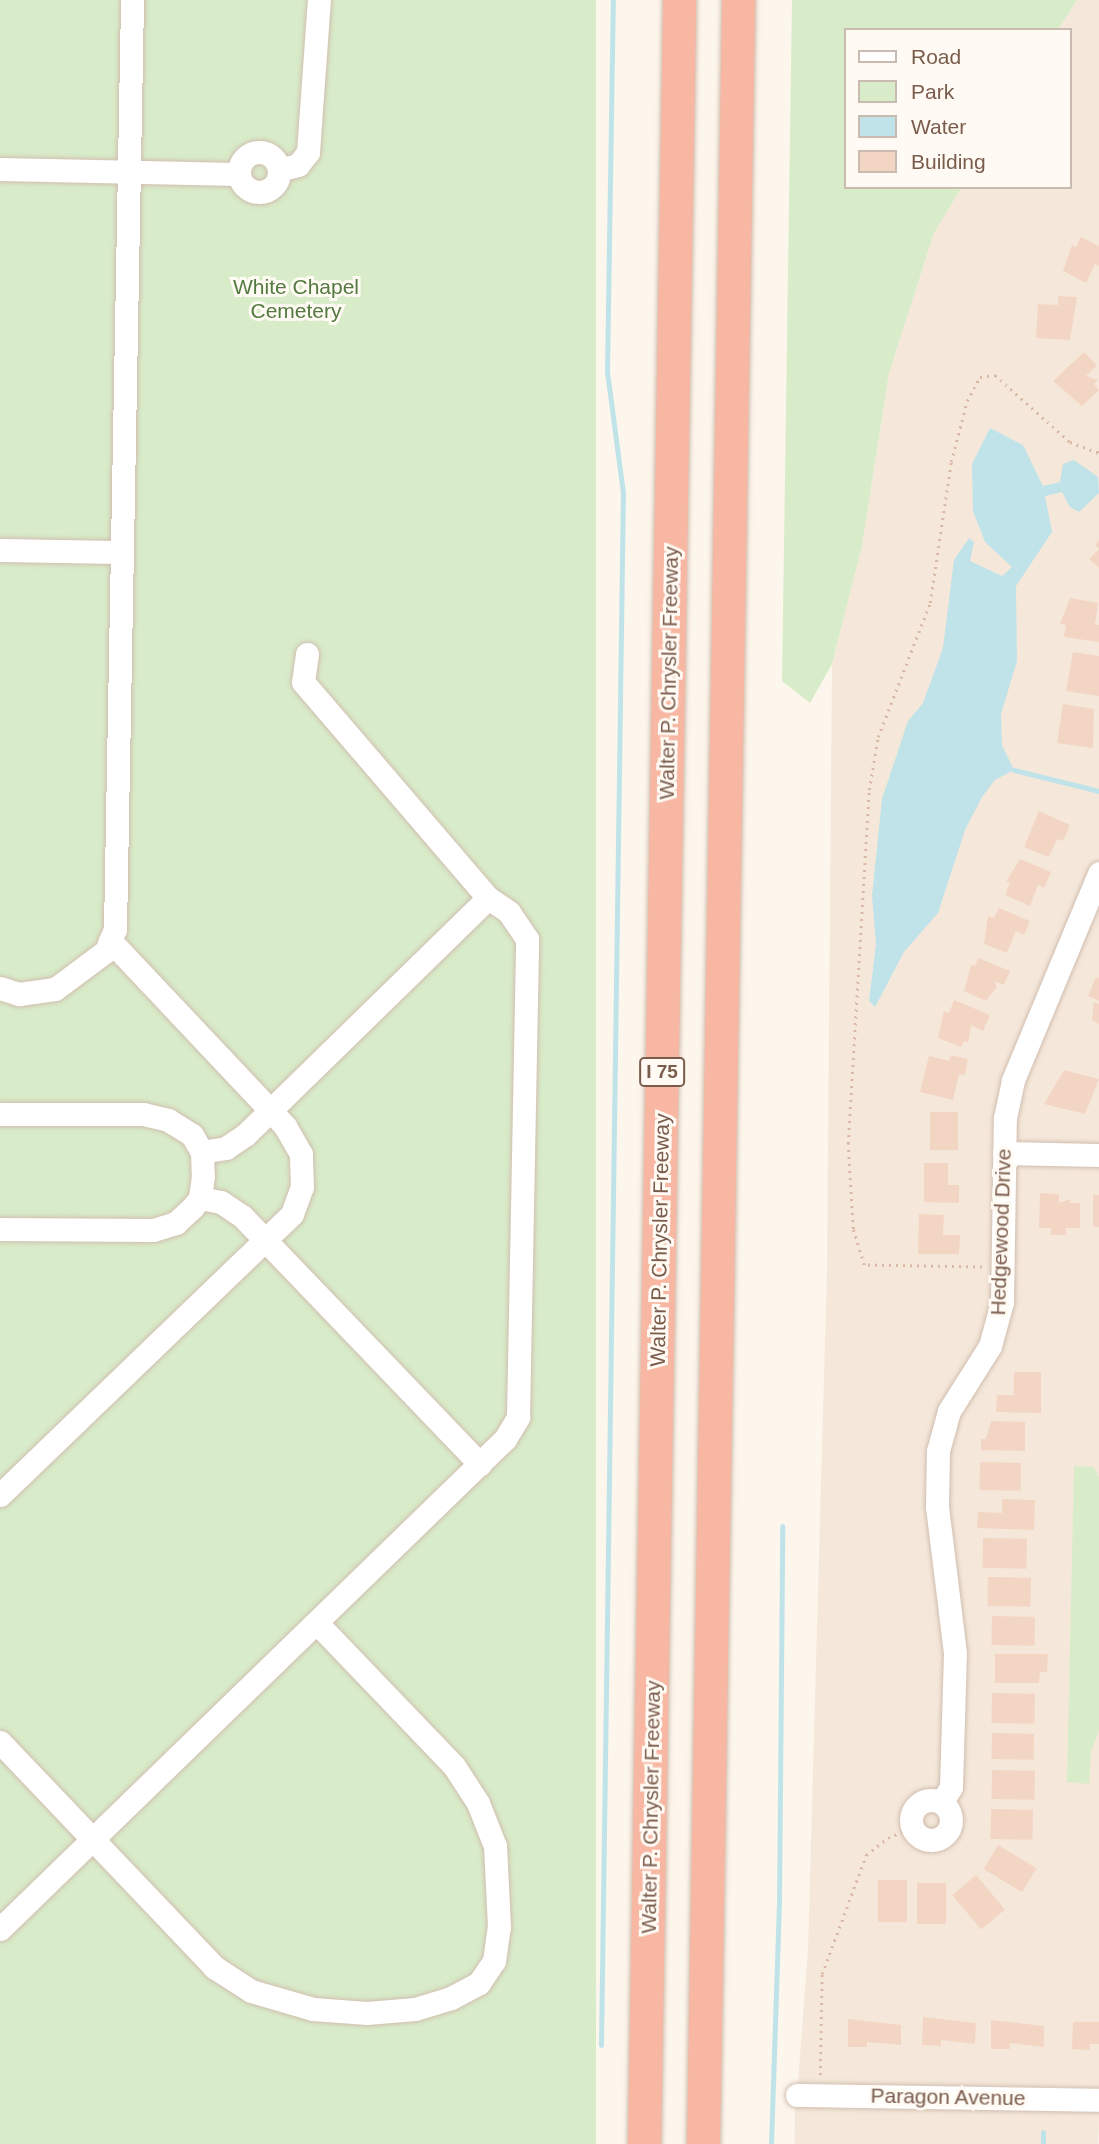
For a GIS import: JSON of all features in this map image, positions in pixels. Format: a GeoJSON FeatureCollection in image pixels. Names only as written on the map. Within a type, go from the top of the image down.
{"type":"FeatureCollection","features":[{"type":"Feature","properties":{"kind":"highway","name":"Walter P. Chrysler Freeway"},"geometry":{"type":"LineString","coordinates":[[644,2144],[679,0]]}},
{"type":"Feature","properties":{"kind":"highway"},"geometry":{"type":"LineString","coordinates":[[703,2144],[738,0]]}},
{"type":"Feature","properties":{"kind":"street"},"geometry":{"type":"LineString","coordinates":[[0,988],[19,994],[55,989],[85,971],[110,940],[115,929],[119,552],[131,172],[132,0]]}},
{"type":"Feature","properties":{"kind":"street"},"geometry":{"type":"LineString","coordinates":[[0,169],[238,174],[245,157],[257,152],[274,159],[279,170],[298,166],[309,152],[319,0]]}},
{"type":"Feature","properties":{"kind":"street"},"geometry":{"type":"LineString","coordinates":[[0,550],[119,552]]}},
{"type":"Feature","properties":{"kind":"street"},"geometry":{"type":"LineString","coordinates":[[0,1929],[318,1624],[505,1440],[518,1417],[527,939],[509,912],[488,898],[303,681],[307,654]]}},
{"type":"Feature","properties":{"kind":"street","name":"Hedgewood Drive"},"geometry":{"type":"LineString","coordinates":[[912,1828],[929,1840],[943,1835],[950,1820],[943,1800],[951,1787],[955,1653],[936,1468],[949,1411],[990,1346],[1002,1302],[1004,1153],[1013,1080],[1099,873]]}},
{"type":"Feature","properties":{"kind":"street"},"geometry":{"type":"LineString","coordinates":[[202,1152],[226,1148],[488,898]]}},
{"type":"Feature","properties":{"kind":"street"},"geometry":{"type":"LineString","coordinates":[[0,1495],[292,1214],[302,1186],[301,1154],[285,1126],[110,940]]}},
{"type":"Feature","properties":{"kind":"street"},"geometry":{"type":"LineString","coordinates":[[0,1114],[144,1114],[168,1120],[192,1135],[202,1152],[200,1198],[176,1223],[153,1230],[0,1229]]}},
{"type":"Feature","properties":{"kind":"street"},"geometry":{"type":"LineString","coordinates":[[1004,1153],[1099,1155]]}},
{"type":"Feature","properties":{"kind":"street"},"geometry":{"type":"LineString","coordinates":[[200,1198],[221,1202],[265,1241],[480,1464]]}},
{"type":"Feature","properties":{"kind":"street"},"geometry":{"type":"LineString","coordinates":[[0,1742],[94,1837],[214,1966],[250,1991],[313,2009],[367,2013],[415,2009],[451,1998],[479,1983],[494,1961],[499,1927],[495,1846],[478,1803],[454,1766],[318,1624]]}},
{"type":"Feature","properties":{"kind":"street"},"geometry":{"type":"LineString","coordinates":[[912,1828],[916,1807],[943,1800]]}},
{"type":"Feature","properties":{"kind":"street","name":"Paragon Avenue"},"geometry":{"type":"LineString","coordinates":[[808,2095],[1099,2100]]}},
{"type":"Feature","properties":{"kind":"path"},"geometry":{"type":"LineString","coordinates":[[983,1267],[864,1265],[853,1228],[848,1144],[869,790],[878,737],[930,603],[951,462],[967,401],[980,377],[995,375],[1070,442],[1098,453],[1099,450]]}},
{"type":"Feature","properties":{"kind":"path"},"geometry":{"type":"LineString","coordinates":[[808,2095],[822,1974],[866,1855],[888,1838],[912,1828]]}},
{"type":"Feature","properties":{"kind":"shaded area"},"geometry":{"type":"Polygon","coordinates":[[[1077,0],[1099,0],[1099,2088],[798,2083],[808,1949],[827,1269],[832,664],[862,546],[889,373],[934,233],[961,189],[1071,189],[1071,28],[1059,28],[1077,0]]]}},
{"type":"Feature","properties":{"kind":"shaded area"},"geometry":{"type":"Polygon","coordinates":[[[795,2105],[1099,2110],[1098,2144],[794,2144],[795,2105]]]}},
{"type":"Feature","properties":{"kind":"green space","name":"White Chapel Cemetery"},"geometry":{"type":"Polygon","coordinates":[[[0,0],[596,0],[596,2144],[0,2144],[0,0]]]}},
{"type":"Feature","properties":{"kind":"green space"},"geometry":{"type":"Polygon","coordinates":[[[792,0],[1077,0],[1059,28],[844,28],[844,189],[961,189],[934,233],[889,373],[862,546],[832,664],[810,703],[782,681],[792,0]]]}},
{"type":"Feature","properties":{"kind":"green space"},"geometry":{"type":"Polygon","coordinates":[[[1074,1466],[1094,1467],[1099,1477],[1099,1730],[1091,1752],[1089,1784],[1067,1782],[1074,1466]]]}},
{"type":"Feature","properties":{"kind":"water"},"geometry":{"type":"Polygon","coordinates":[[[990,428],[1023,445],[1043,486],[1060,482],[1063,464],[1074,460],[1098,477],[1099,493],[1079,512],[1070,507],[1062,492],[1045,496],[1052,532],[1016,586],[1017,661],[1001,714],[1002,745],[1014,770],[995,780],[982,797],[965,830],[938,913],[904,952],[875,1007],[869,1001],[876,944],[872,896],[882,799],[908,721],[923,703],[943,648],[954,560],[969,538],[974,542],[970,561],[1002,576],[1012,567],[985,542],[973,511],[972,464],[990,428]]]}},
{"type":"Feature","properties":{"kind":"building"},"geometry":{"type":"Polygon","coordinates":[[[1081,237],[1099,246],[1099,266],[1095,264],[1086,283],[1063,271],[1072,245],[1076,247],[1081,237]]]}},
{"type":"Feature","properties":{"kind":"building"},"geometry":{"type":"Polygon","coordinates":[[[1058,296],[1077,297],[1070,340],[1036,338],[1038,304],[1058,305],[1058,296]]]}},
{"type":"Feature","properties":{"kind":"building"},"geometry":{"type":"Polygon","coordinates":[[[1084,352],[1097,365],[1086,376],[1098,380],[1094,384],[1099,390],[1082,406],[1053,381],[1084,352]]]}},
{"type":"Feature","properties":{"kind":"building"},"geometry":{"type":"Polygon","coordinates":[[[1099,549],[1099,568],[1089,559],[1099,549]]]}},
{"type":"Feature","properties":{"kind":"building"},"geometry":{"type":"Polygon","coordinates":[[[1070,598],[1098,603],[1095,624],[1099,625],[1099,642],[1064,637],[1066,625],[1060,624],[1070,598]]]}},
{"type":"Feature","properties":{"kind":"building"},"geometry":{"type":"Polygon","coordinates":[[[1073,652],[1099,656],[1099,696],[1066,691],[1073,652]]]}},
{"type":"Feature","properties":{"kind":"building"},"geometry":{"type":"Polygon","coordinates":[[[1063,704],[1094,709],[1093,748],[1057,743],[1063,704]]]}},
{"type":"Feature","properties":{"kind":"building"},"geometry":{"type":"Polygon","coordinates":[[[1039,811],[1070,825],[1063,841],[1057,839],[1049,857],[1024,847],[1039,811]]]}},
{"type":"Feature","properties":{"kind":"building"},"geometry":{"type":"Polygon","coordinates":[[[1020,859],[1051,872],[1044,888],[1038,885],[1030,906],[1005,895],[1010,883],[1006,882],[1020,859]]]}},
{"type":"Feature","properties":{"kind":"building"},"geometry":{"type":"Polygon","coordinates":[[[999,908],[1030,921],[1024,935],[1016,931],[1007,953],[984,944],[988,916],[994,918],[999,908]]]}},
{"type":"Feature","properties":{"kind":"building"},"geometry":{"type":"Polygon","coordinates":[[[978,958],[1010,971],[1004,985],[994,981],[997,987],[986,1001],[964,991],[971,965],[975,966],[978,958]]]}},
{"type":"Feature","properties":{"kind":"building"},"geometry":{"type":"Polygon","coordinates":[[[1096,977],[1099,978],[1099,1001],[1088,996],[1096,977]]]}},
{"type":"Feature","properties":{"kind":"building"},"geometry":{"type":"Polygon","coordinates":[[[954,1000],[990,1015],[983,1031],[971,1025],[968,1043],[964,1041],[961,1047],[938,1038],[944,1011],[949,1013],[954,1000]]]}},
{"type":"Feature","properties":{"kind":"building"},"geometry":{"type":"Polygon","coordinates":[[[1094,1002],[1099,1004],[1099,1024],[1092,1020],[1094,1002]]]}},
{"type":"Feature","properties":{"kind":"building"},"geometry":{"type":"Polygon","coordinates":[[[951,1055],[968,1059],[965,1075],[959,1074],[953,1100],[920,1092],[929,1056],[949,1061],[951,1055]]]}},
{"type":"Feature","properties":{"kind":"building"},"geometry":{"type":"Polygon","coordinates":[[[1064,1070],[1099,1079],[1085,1114],[1044,1104],[1064,1070]]]}},
{"type":"Feature","properties":{"kind":"building"},"geometry":{"type":"Polygon","coordinates":[[[930,1112],[958,1112],[958,1150],[930,1150],[930,1112]]]}},
{"type":"Feature","properties":{"kind":"building"},"geometry":{"type":"Polygon","coordinates":[[[924,1163],[948,1163],[948,1185],[959,1185],[959,1203],[924,1202],[924,1163]]]}},
{"type":"Feature","properties":{"kind":"building"},"geometry":{"type":"Polygon","coordinates":[[[1040,1193],[1059,1194],[1059,1203],[1070,1199],[1070,1203],[1080,1203],[1080,1228],[1066,1228],[1066,1235],[1051,1235],[1051,1228],[1039,1228],[1040,1193]]]}},
{"type":"Feature","properties":{"kind":"building"},"geometry":{"type":"Polygon","coordinates":[[[1093,1195],[1099,1195],[1099,1227],[1093,1227],[1093,1195]]]}},
{"type":"Feature","properties":{"kind":"building"},"geometry":{"type":"Polygon","coordinates":[[[919,1214],[944,1215],[943,1235],[960,1235],[959,1254],[918,1254],[919,1214]]]}},
{"type":"Feature","properties":{"kind":"building"},"geometry":{"type":"Polygon","coordinates":[[[1014,1372],[1041,1372],[1041,1413],[996,1412],[997,1395],[1014,1395],[1014,1372]]]}},
{"type":"Feature","properties":{"kind":"building"},"geometry":{"type":"Polygon","coordinates":[[[991,1421],[1025,1422],[1025,1451],[981,1450],[981,1439],[986,1439],[991,1421]]]}},
{"type":"Feature","properties":{"kind":"building"},"geometry":{"type":"Polygon","coordinates":[[[980,1462],[1021,1463],[1021,1491],[980,1490],[980,1462]]]}},
{"type":"Feature","properties":{"kind":"building"},"geometry":{"type":"Polygon","coordinates":[[[1002,1499],[1035,1500],[1034,1530],[977,1528],[978,1512],[1002,1513],[1002,1499]]]}},
{"type":"Feature","properties":{"kind":"building"},"geometry":{"type":"Polygon","coordinates":[[[983,1538],[1027,1539],[1026,1569],[982,1568],[983,1538]]]}},
{"type":"Feature","properties":{"kind":"building"},"geometry":{"type":"Polygon","coordinates":[[[988,1577],[1031,1578],[1030,1607],[987,1606],[988,1577]]]}},
{"type":"Feature","properties":{"kind":"building"},"geometry":{"type":"Polygon","coordinates":[[[992,1616],[1035,1617],[1034,1646],[991,1645],[992,1616]]]}},
{"type":"Feature","properties":{"kind":"building"},"geometry":{"type":"Polygon","coordinates":[[[995,1654],[1048,1654],[1047,1672],[1040,1672],[1039,1683],[995,1683],[995,1654]]]}},
{"type":"Feature","properties":{"kind":"building"},"geometry":{"type":"Polygon","coordinates":[[[992,1693],[1035,1694],[1034,1724],[991,1723],[992,1693]]]}},
{"type":"Feature","properties":{"kind":"building"},"geometry":{"type":"Polygon","coordinates":[[[992,1733],[1034,1734],[1034,1760],[992,1759],[992,1733]]]}},
{"type":"Feature","properties":{"kind":"building"},"geometry":{"type":"Polygon","coordinates":[[[992,1770],[1035,1771],[1034,1800],[991,1799],[992,1770]]]}},
{"type":"Feature","properties":{"kind":"building"},"geometry":{"type":"Polygon","coordinates":[[[991,1809],[1033,1810],[1032,1840],[990,1839],[991,1809]]]}},
{"type":"Feature","properties":{"kind":"building"},"geometry":{"type":"Polygon","coordinates":[[[998,1845],[1037,1868],[1022,1892],[984,1869],[998,1845]]]}},
{"type":"Feature","properties":{"kind":"building"},"geometry":{"type":"Polygon","coordinates":[[[976,1875],[1005,1909],[981,1929],[952,1895],[976,1875]]]}},
{"type":"Feature","properties":{"kind":"building"},"geometry":{"type":"Polygon","coordinates":[[[878,1880],[907,1880],[907,1922],[878,1922],[878,1880]]]}},
{"type":"Feature","properties":{"kind":"building"},"geometry":{"type":"Polygon","coordinates":[[[917,1883],[946,1883],[946,1924],[917,1924],[917,1883]]]}},
{"type":"Feature","properties":{"kind":"building"},"geometry":{"type":"Polygon","coordinates":[[[923,2017],[976,2023],[975,2044],[941,2040],[941,2046],[922,2045],[923,2017]]]}},
{"type":"Feature","properties":{"kind":"building"},"geometry":{"type":"Polygon","coordinates":[[[848,2019],[901,2025],[901,2045],[867,2042],[867,2047],[848,2047],[848,2019]]]}},
{"type":"Feature","properties":{"kind":"building"},"geometry":{"type":"Polygon","coordinates":[[[991,2020],[1044,2026],[1044,2047],[1010,2043],[1010,2049],[991,2049],[991,2020]]]}},
{"type":"Feature","properties":{"kind":"building"},"geometry":{"type":"Polygon","coordinates":[[[1073,2022],[1099,2022],[1099,2044],[1090,2044],[1090,2050],[1072,2049],[1073,2022]]]}},
{"type":"Feature","properties":{"kind":"waterway"},"geometry":{"type":"LineString","coordinates":[[601,2045],[623,493],[607,372],[613,0]]}},
{"type":"Feature","properties":{"kind":"waterway"},"geometry":{"type":"LineString","coordinates":[[1014,770],[1099,791]]}},
{"type":"Feature","properties":{"kind":"waterway"},"geometry":{"type":"LineString","coordinates":[[771,2144],[779,1905],[782,1526]]}},
{"type":"Feature","properties":{"kind":"waterway"},"geometry":{"type":"LineString","coordinates":[[1043,2132],[1043,2144]]}}]}
